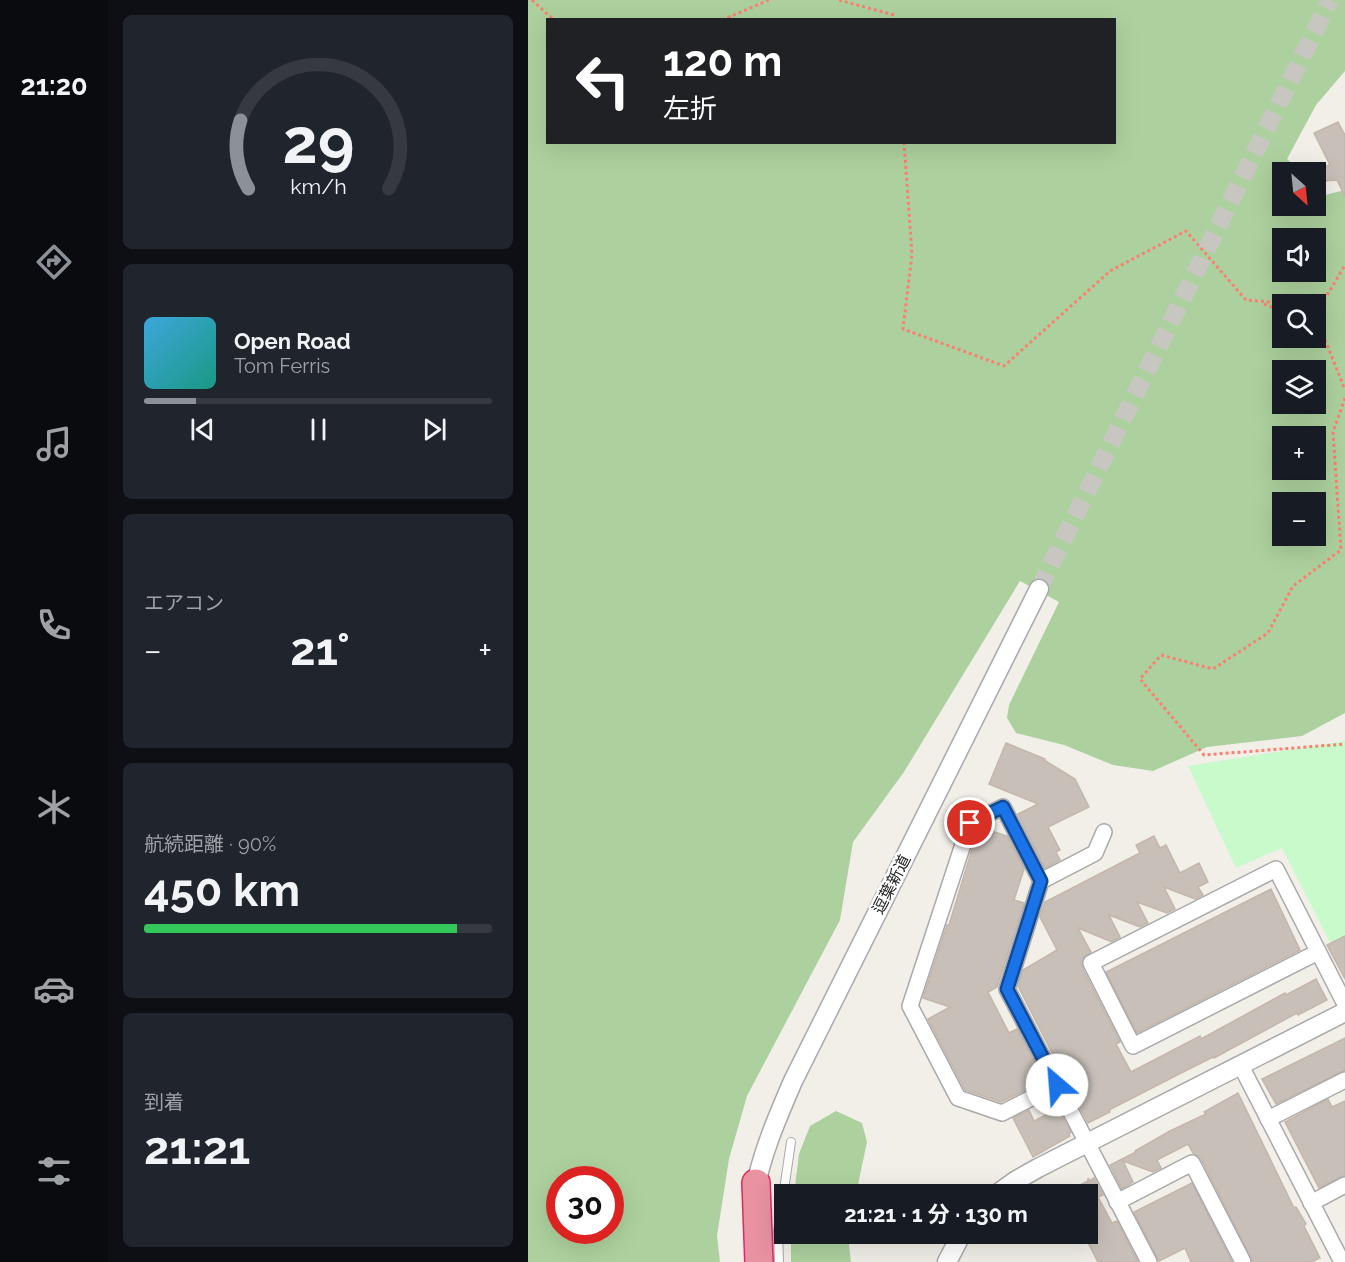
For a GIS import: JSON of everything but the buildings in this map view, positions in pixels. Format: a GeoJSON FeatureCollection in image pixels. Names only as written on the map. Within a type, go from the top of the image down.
{"type":"FeatureCollection","features":[{"type":"Feature","properties":{"kind":"highway"},"geometry":{"type":"LineString","coordinates":[[756,1183],[759,1262]]}},
{"type":"Feature","properties":{"kind":"street","name":"逗葉新道"},"geometry":{"type":"LineString","coordinates":[[746,1262],[748,1222],[756,1183],[773,1126],[1039,589]]}},
{"type":"Feature","properties":{"kind":"street"},"geometry":{"type":"LineString","coordinates":[[1057,1085],[1002,1113],[958,1098],[910,1005],[970,823],[1003,807],[1041,881],[1007,989],[1057,1085],[1088,1145],[1117,1202],[1149,1262]]}},
{"type":"Feature","properties":{"kind":"street"},"geometry":{"type":"LineString","coordinates":[[1041,881],[1095,853],[1104,832]]}},
{"type":"Feature","properties":{"kind":"street"},"geometry":{"type":"LineString","coordinates":[[1318,952],[1133,1046],[1091,963],[1276,868],[1345,1004]]}},
{"type":"Feature","properties":{"kind":"street"},"geometry":{"type":"LineString","coordinates":[[1010,1184],[1345,1012]]}},
{"type":"Feature","properties":{"kind":"street"},"geometry":{"type":"LineString","coordinates":[[1241,1066],[1342,1262]]}},
{"type":"Feature","properties":{"kind":"street"},"geometry":{"type":"LineString","coordinates":[[1268,1119],[1345,1080]]}},
{"type":"Feature","properties":{"kind":"street"},"geometry":{"type":"LineString","coordinates":[[1117,1202],[1192,1163],[1243,1262]]}},
{"type":"Feature","properties":{"kind":"street","name":"逗葉新道"},"geometry":{"type":"LineString","coordinates":[[753,1262],[756,1183]]}},
{"type":"Feature","properties":{"kind":"street"},"geometry":{"type":"LineString","coordinates":[[1311,1203],[1345,1185]]}},
{"type":"Feature","properties":{"kind":"street"},"geometry":{"type":"LineString","coordinates":[[948,1262],[957,1244]]}},
{"type":"Feature","properties":{"kind":"lane"},"geometry":{"type":"LineString","coordinates":[[779,1262],[778,1231],[790,1142]]}},
{"type":"Feature","properties":{"kind":"path"},"geometry":{"type":"LineString","coordinates":[[532,0],[552,18]]}},
{"type":"Feature","properties":{"kind":"path"},"geometry":{"type":"LineString","coordinates":[[727,18],[769,0]]}},
{"type":"Feature","properties":{"kind":"path"},"geometry":{"type":"LineString","coordinates":[[839,0],[894,15],[895,18]]}},
{"type":"Feature","properties":{"kind":"path"},"geometry":{"type":"LineString","coordinates":[[904,144],[912,254],[903,329],[1004,366],[1110,272],[1186,231],[1246,300],[1272,303]]}},
{"type":"Feature","properties":{"kind":"path"},"geometry":{"type":"LineString","coordinates":[[1326,297],[1345,265]]}},
{"type":"Feature","properties":{"kind":"path"},"geometry":{"type":"LineString","coordinates":[[1259,302],[1272,307]]}},
{"type":"Feature","properties":{"kind":"path"},"geometry":{"type":"LineString","coordinates":[[1326,342],[1345,390]]}},
{"type":"Feature","properties":{"kind":"path"},"geometry":{"type":"LineString","coordinates":[[1345,398],[1333,432],[1341,550],[1293,586],[1268,633],[1213,669],[1161,655],[1140,679],[1204,755],[1345,744]]}},
{"type":"Feature","properties":{"kind":"green space"},"geometry":{"type":"Polygon","coordinates":[[[528,0],[1345,0],[1345,71],[1316,105],[1287,159],[1290,162],[1272,162],[1272,216],[1326,216],[1326,195],[1345,190],[1345,713],[1302,736],[1207,747],[1153,771],[1113,765],[1064,745],[1016,733],[1007,718],[1009,705],[1059,602],[1020,581],[904,772],[853,842],[840,920],[747,1096],[729,1159],[717,1236],[720,1262],[528,1262],[528,0]]]}},
{"type":"Feature","properties":{"kind":"green space"},"geometry":{"type":"Polygon","coordinates":[[[1345,741],[1345,972],[1282,848],[1236,868],[1188,766],[1345,741]]]}},
{"type":"Feature","properties":{"kind":"green space"},"geometry":{"type":"Polygon","coordinates":[[[836,1111],[862,1123],[867,1142],[858,1184],[795,1184],[799,1154],[810,1126],[836,1111]]]}},
{"type":"Feature","properties":{"kind":"green space"},"geometry":{"type":"Polygon","coordinates":[[[791,1244],[849,1244],[851,1262],[791,1262],[791,1244]]]}},
{"type":"Feature","properties":{"kind":"tunnel"},"geometry":{"type":"LineString","coordinates":[[1039,589],[1330,0]]}},
{"type":"Feature","properties":{"kind":"route"},"geometry":{"type":"LineString","coordinates":[[970,823],[1003,807],[1041,881],[1007,989],[1057,1085]]}}]}
